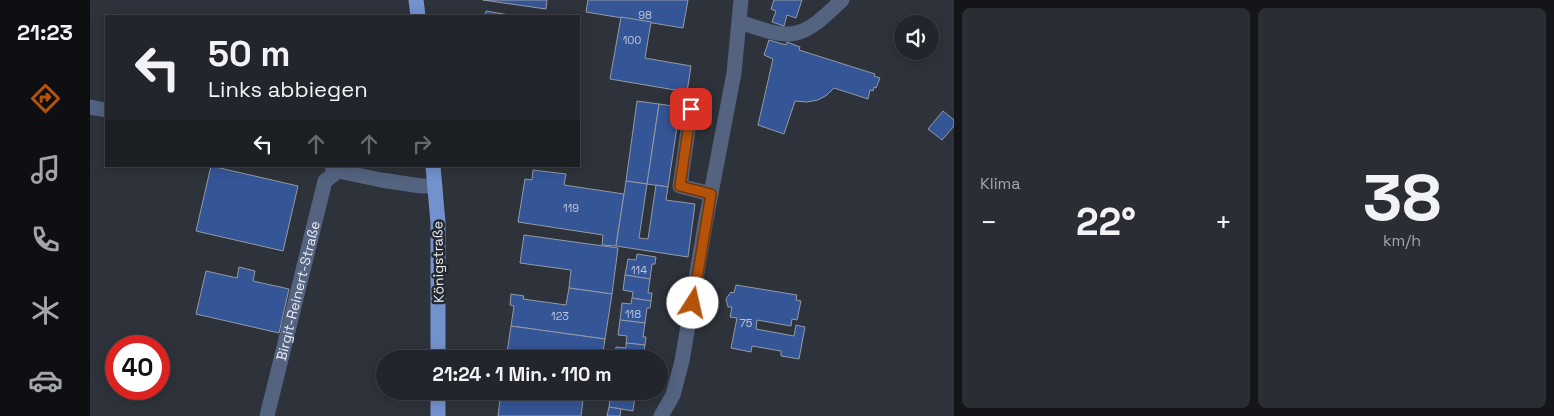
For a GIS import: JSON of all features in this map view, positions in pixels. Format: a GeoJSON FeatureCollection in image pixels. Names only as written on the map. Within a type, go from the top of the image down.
{"type":"FeatureCollection","features":[{"type":"Feature","properties":{"kind":"main road"},"geometry":{"type":"LineString","coordinates":[[416,0],[418,15]]}},
{"type":"Feature","properties":{"kind":"main road","name":"Königstraße"},"geometry":{"type":"LineString","coordinates":[[433,167],[438,223],[438,350]]}},
{"type":"Feature","properties":{"kind":"main road"},"geometry":{"type":"LineString","coordinates":[[438,400],[438,416]]}},
{"type":"Feature","properties":{"kind":"street"},"geometry":{"type":"LineString","coordinates":[[660,416],[673,396],[682,361],[734,73],[741,0]]}},
{"type":"Feature","properties":{"kind":"street"},"geometry":{"type":"LineString","coordinates":[[740,22],[781,34],[799,33],[821,21],[842,0]]}},
{"type":"Feature","properties":{"kind":"street"},"geometry":{"type":"LineString","coordinates":[[90,107],[105,110]]}},
{"type":"Feature","properties":{"kind":"street"},"geometry":{"type":"LineString","coordinates":[[691,109],[680,186],[711,194]]}},
{"type":"Feature","properties":{"kind":"street","name":"Birgit-Reinert-Straße"},"geometry":{"type":"LineString","coordinates":[[267,416],[325,181],[335,169],[421,186],[435,186]]}},
{"type":"Feature","properties":{"kind":"building"},"geometry":{"type":"Polygon","coordinates":[[[483,0],[547,0],[546,9],[483,0]]]}},
{"type":"Feature","properties":{"kind":"building"},"geometry":{"type":"Polygon","coordinates":[[[588,0],[688,0],[683,28],[586,12],[588,0]]]}},
{"type":"Feature","properties":{"kind":"building"},"geometry":{"type":"Polygon","coordinates":[[[774,0],[802,0],[796,18],[787,15],[784,26],[772,22],[776,11],[771,9],[774,0]]]}},
{"type":"Feature","properties":{"kind":"building"},"geometry":{"type":"Polygon","coordinates":[[[486,11],[509,15],[485,15],[486,11]]]}},
{"type":"Feature","properties":{"kind":"building"},"geometry":{"type":"Polygon","coordinates":[[[621,17],[651,22],[645,58],[691,66],[687,92],[610,79],[621,17]]]}},
{"type":"Feature","properties":{"kind":"building"},"geometry":{"type":"Polygon","coordinates":[[[769,40],[786,45],[787,42],[800,47],[799,50],[875,74],[874,76],[880,78],[876,88],[874,87],[873,91],[870,90],[868,99],[834,88],[818,100],[807,102],[795,101],[784,134],[758,125],[773,59],[764,55],[769,40]]]}},
{"type":"Feature","properties":{"kind":"building"},"geometry":{"type":"Polygon","coordinates":[[[637,101],[659,104],[647,184],[626,181],[637,101]]]}},
{"type":"Feature","properties":{"kind":"building"},"geometry":{"type":"Polygon","coordinates":[[[659,104],[680,107],[668,187],[647,184],[659,104]]]}},
{"type":"Feature","properties":{"kind":"building"},"geometry":{"type":"Polygon","coordinates":[[[943,111],[954,120],[954,126],[942,140],[928,129],[943,111]]]}},
{"type":"Feature","properties":{"kind":"building"},"geometry":{"type":"Polygon","coordinates":[[[211,167],[298,186],[283,251],[196,231],[211,167]]]}},
{"type":"Feature","properties":{"kind":"building"},"geometry":{"type":"Polygon","coordinates":[[[533,170],[566,174],[564,185],[624,194],[616,246],[602,245],[603,235],[518,222],[525,179],[532,180],[533,170]]]}},
{"type":"Feature","properties":{"kind":"building"},"geometry":{"type":"Polygon","coordinates":[[[626,181],[647,184],[639,238],[648,239],[656,185],[668,187],[666,200],[695,204],[688,257],[616,246],[626,181]]]}},
{"type":"Feature","properties":{"kind":"building"},"geometry":{"type":"Polygon","coordinates":[[[524,235],[618,248],[612,294],[569,288],[571,270],[520,263],[524,235]]]}},
{"type":"Feature","properties":{"kind":"building"},"geometry":{"type":"Polygon","coordinates":[[[637,254],[656,257],[655,264],[652,264],[650,279],[625,275],[628,259],[636,260],[637,254]]]}},
{"type":"Feature","properties":{"kind":"building"},"geometry":{"type":"Polygon","coordinates":[[[239,267],[255,271],[253,281],[289,289],[279,333],[196,314],[206,271],[237,278],[239,267]]]}},
{"type":"Feature","properties":{"kind":"building"},"geometry":{"type":"Polygon","coordinates":[[[625,275],[650,279],[648,293],[652,293],[651,301],[632,298],[633,292],[623,290],[625,275]]]}},
{"type":"Feature","properties":{"kind":"building"},"geometry":{"type":"Polygon","coordinates":[[[736,285],[797,295],[796,300],[801,301],[797,320],[792,319],[791,326],[757,320],[756,329],[794,336],[796,325],[805,327],[799,359],[781,356],[781,351],[752,346],[751,352],[731,348],[737,318],[730,317],[732,307],[728,307],[726,299],[731,292],[734,293],[736,285]]]}},
{"type":"Feature","properties":{"kind":"building"},"geometry":{"type":"Polygon","coordinates":[[[569,288],[612,294],[605,339],[511,326],[514,306],[510,305],[511,294],[524,296],[523,299],[566,305],[569,288]]]}},
{"type":"Feature","properties":{"kind":"building"},"geometry":{"type":"Polygon","coordinates":[[[632,298],[651,301],[650,308],[647,308],[645,323],[620,320],[622,303],[631,304],[632,298]]]}},
{"type":"Feature","properties":{"kind":"building"},"geometry":{"type":"Polygon","coordinates":[[[620,320],[645,323],[643,337],[646,337],[645,345],[626,343],[627,336],[618,335],[620,320]]]}},
{"type":"Feature","properties":{"kind":"building"},"geometry":{"type":"Polygon","coordinates":[[[511,326],[605,339],[603,350],[507,350],[511,326]]]}},
{"type":"Feature","properties":{"kind":"building"},"geometry":{"type":"Polygon","coordinates":[[[626,343],[645,345],[644,350],[616,350],[616,347],[626,348],[626,343]]]}},
{"type":"Feature","properties":{"kind":"building"},"geometry":{"type":"Polygon","coordinates":[[[500,400],[583,400],[581,416],[498,416],[500,400]]]}},
{"type":"Feature","properties":{"kind":"building"},"geometry":{"type":"Polygon","coordinates":[[[610,400],[634,400],[633,411],[609,407],[610,400]]]}},
{"type":"Feature","properties":{"kind":"building"},"geometry":{"type":"Polygon","coordinates":[[[609,407],[621,409],[620,416],[607,416],[609,407]]]}},
{"type":"Feature","properties":{"kind":"route"},"geometry":{"type":"LineString","coordinates":[[691,109],[680,186],[689,190],[711,194],[693,303]]}}]}
